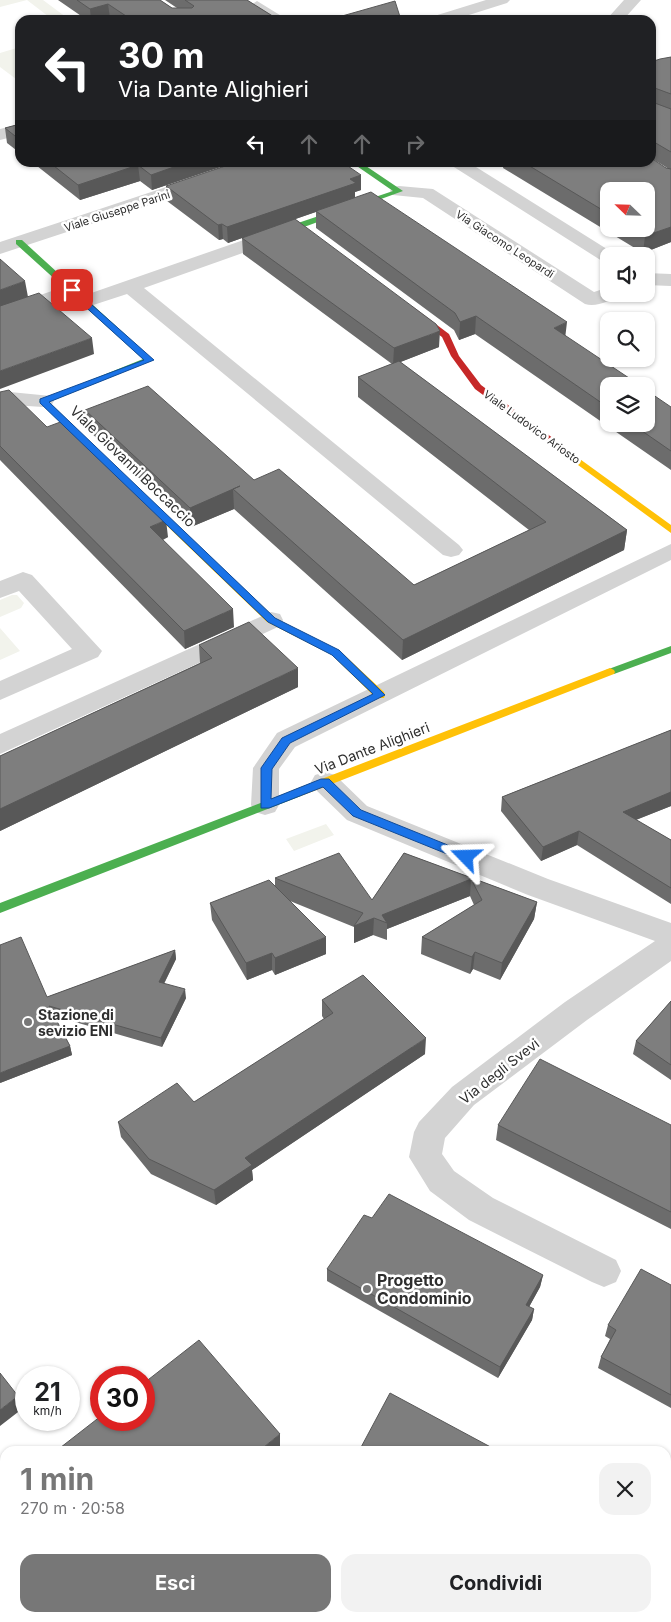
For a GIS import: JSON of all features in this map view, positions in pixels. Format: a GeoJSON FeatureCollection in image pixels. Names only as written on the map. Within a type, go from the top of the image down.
{"type":"FeatureCollection","features":[{"type":"Feature","properties":{"kind":"street"},"geometry":{"type":"LineString","coordinates":[[453,15],[502,0]]}},
{"type":"Feature","properties":{"kind":"street"},"geometry":{"type":"LineString","coordinates":[[619,15],[633,0]]}},
{"type":"Feature","properties":{"kind":"street"},"geometry":{"type":"LineString","coordinates":[[257,6],[272,15]]}},
{"type":"Feature","properties":{"kind":"street"},"geometry":{"type":"LineString","coordinates":[[0,135],[15,130]]}},
{"type":"Feature","properties":{"kind":"street","name":"Viale Giuseppe Parini"},"geometry":{"type":"LineString","coordinates":[[0,248],[246,167]]}},
{"type":"Feature","properties":{"kind":"street"},"geometry":{"type":"LineString","coordinates":[[362,167],[399,191]]}},
{"type":"Feature","properties":{"kind":"street"},"geometry":{"type":"LineString","coordinates":[[463,167],[600,251]]}},
{"type":"Feature","properties":{"kind":"street"},"geometry":{"type":"LineString","coordinates":[[0,316],[78,296],[130,286],[399,191]]}},
{"type":"Feature","properties":{"kind":"street","name":"Via Giacomo Leopardi"},"geometry":{"type":"LineString","coordinates":[[399,191],[427,193],[592,300],[600,297]]}},
{"type":"Feature","properties":{"kind":"street"},"geometry":{"type":"LineString","coordinates":[[298,226],[337,255]]}},
{"type":"Feature","properties":{"kind":"street","name":"Viale Giovanni Boccaccio"},"geometry":{"type":"LineString","coordinates":[[19,242],[150,360],[43,401],[271,620],[336,653],[380,695]]}},
{"type":"Feature","properties":{"kind":"street"},"geometry":{"type":"LineString","coordinates":[[655,279],[671,280]]}},
{"type":"Feature","properties":{"kind":"street"},"geometry":{"type":"LineString","coordinates":[[130,286],[451,550]]}},
{"type":"Feature","properties":{"kind":"street","name":"Viale Ludovico Ariosto"},"geometry":{"type":"LineString","coordinates":[[400,301],[446,336],[455,356],[478,386],[671,530]]}},
{"type":"Feature","properties":{"kind":"street"},"geometry":{"type":"LineString","coordinates":[[0,402],[10,398],[43,401]]}},
{"type":"Feature","properties":{"kind":"street"},"geometry":{"type":"LineString","coordinates":[[265,806],[266,768],[286,740],[671,552]]}},
{"type":"Feature","properties":{"kind":"street"},"geometry":{"type":"LineString","coordinates":[[0,590],[23,580],[90,651],[0,691]]}},
{"type":"Feature","properties":{"kind":"street"},"geometry":{"type":"LineString","coordinates":[[0,745],[271,620]]}},
{"type":"Feature","properties":{"kind":"street","name":"Via Dante Alighieri"},"geometry":{"type":"LineString","coordinates":[[0,908],[671,649]]}},
{"type":"Feature","properties":{"kind":"street"},"geometry":{"type":"LineString","coordinates":[[325,782],[357,813],[538,887],[671,935]]}},
{"type":"Feature","properties":{"kind":"street","name":"Via degli Svevi"},"geometry":{"type":"LineString","coordinates":[[604,1271],[481,1209],[442,1181],[425,1157],[428,1141],[430,1132],[463,1096],[576,1011],[671,946]]}},
{"type":"Feature","properties":{"kind":"shaded area"},"geometry":{"type":"Polygon","coordinates":[[[0,0],[27,0],[0,7],[0,0]]]}},
{"type":"Feature","properties":{"kind":"shaded area"},"geometry":{"type":"Polygon","coordinates":[[[27,0],[43,0],[63,15],[46,15],[27,0]]]}},
{"type":"Feature","properties":{"kind":"shaded area"},"geometry":{"type":"Polygon","coordinates":[[[15,48],[15,78],[0,67],[0,53],[15,48]]]}},
{"type":"Feature","properties":{"kind":"shaded area"},"geometry":{"type":"Polygon","coordinates":[[[17,595],[24,603],[21,608],[0,617],[0,600],[17,595]]]}},
{"type":"Feature","properties":{"kind":"shaded area"},"geometry":{"type":"Polygon","coordinates":[[[0,628],[20,651],[0,660],[0,628]]]}},
{"type":"Feature","properties":{"kind":"shaded area"},"geometry":{"type":"Polygon","coordinates":[[[326,824],[334,835],[294,851],[286,839],[326,824]]]}},
{"type":"Feature","properties":{"kind":"building"},"geometry":{"type":"Polygon","coordinates":[[[77,0],[160,0],[172,8],[192,8],[194,6],[185,0],[247,0],[271,15],[124,15],[108,4],[90,9],[77,0]]]}},
{"type":"Feature","properties":{"kind":"building"},"geometry":{"type":"Polygon","coordinates":[[[395,1],[399,15],[346,15],[395,1]]]}},
{"type":"Feature","properties":{"kind":"building"},"geometry":{"type":"Polygon","coordinates":[[[671,57],[671,94],[656,88],[656,60],[671,57]]]}},
{"type":"Feature","properties":{"kind":"building"},"geometry":{"type":"Polygon","coordinates":[[[656,103],[671,109],[671,152],[656,143],[656,103]]]}},
{"type":"Feature","properties":{"kind":"building"},"geometry":{"type":"Polygon","coordinates":[[[15,125],[15,136],[5,128],[15,125]]]}},
{"type":"Feature","properties":{"kind":"building"},"geometry":{"type":"Polygon","coordinates":[[[656,161],[671,169],[671,227],[655,233],[655,182],[600,182],[600,209],[531,167],[656,167],[656,161]]]}},
{"type":"Feature","properties":{"kind":"building"},"geometry":{"type":"Polygon","coordinates":[[[55,167],[132,167],[78,185],[55,167]]]}},
{"type":"Feature","properties":{"kind":"building"},"geometry":{"type":"Polygon","coordinates":[[[141,167],[174,167],[151,175],[141,167]]]}},
{"type":"Feature","properties":{"kind":"building"},"geometry":{"type":"Polygon","coordinates":[[[222,167],[349,167],[361,175],[350,179],[356,183],[227,227],[222,224],[218,225],[166,186],[222,167]]]}},
{"type":"Feature","properties":{"kind":"building"},"geometry":{"type":"Polygon","coordinates":[[[371,192],[567,322],[554,328],[600,359],[600,367],[612,367],[628,377],[600,377],[600,402],[476,316],[460,322],[455,313],[316,211],[371,192]]]}},
{"type":"Feature","properties":{"kind":"building"},"geometry":{"type":"Polygon","coordinates":[[[295,219],[436,324],[440,331],[394,348],[242,238],[295,219]]]}},
{"type":"Feature","properties":{"kind":"building"},"geometry":{"type":"Polygon","coordinates":[[[0,259],[25,281],[0,290],[0,259]]]}},
{"type":"Feature","properties":{"kind":"building"},"geometry":{"type":"Polygon","coordinates":[[[39,293],[92,338],[0,371],[0,306],[39,293]]]}},
{"type":"Feature","properties":{"kind":"building"},"geometry":{"type":"Polygon","coordinates":[[[399,361],[627,530],[403,640],[233,489],[190,508],[85,410],[148,386],[254,480],[279,469],[414,585],[546,522],[358,377],[399,361]]]}},
{"type":"Feature","properties":{"kind":"building"},"geometry":{"type":"Polygon","coordinates":[[[9,390],[47,427],[63,421],[166,520],[150,527],[233,609],[184,631],[0,446],[0,392],[9,390]]]}},
{"type":"Feature","properties":{"kind":"building"},"geometry":{"type":"Polygon","coordinates":[[[655,396],[671,407],[671,451],[644,432],[655,432],[655,396]]]}},
{"type":"Feature","properties":{"kind":"building"},"geometry":{"type":"Polygon","coordinates":[[[249,622],[298,668],[0,809],[0,756],[212,658],[199,645],[249,622]]]}},
{"type":"Feature","properties":{"kind":"building"},"geometry":{"type":"Polygon","coordinates":[[[671,730],[671,792],[623,812],[671,840],[671,888],[579,831],[543,847],[502,797],[671,730]]]}},
{"type":"Feature","properties":{"kind":"building"},"geometry":{"type":"Polygon","coordinates":[[[339,853],[372,900],[404,853],[537,902],[502,963],[475,952],[472,957],[422,937],[482,900],[471,879],[382,915],[387,923],[374,918],[354,926],[363,913],[275,878],[339,853]]]}},
{"type":"Feature","properties":{"kind":"building"},"geometry":{"type":"Polygon","coordinates":[[[269,880],[326,937],[275,958],[272,953],[246,963],[210,903],[269,880]]]}},
{"type":"Feature","properties":{"kind":"building"},"geometry":{"type":"Polygon","coordinates":[[[21,937],[47,997],[175,950],[159,982],[185,989],[161,1038],[49,1006],[70,1046],[0,1073],[0,945],[21,937]]]}},
{"type":"Feature","properties":{"kind":"building"},"geometry":{"type":"Polygon","coordinates":[[[363,975],[426,1038],[245,1158],[252,1165],[214,1190],[149,1159],[118,1122],[177,1083],[194,1102],[333,1013],[322,1000],[363,975]]]}},
{"type":"Feature","properties":{"kind":"building"},"geometry":{"type":"Polygon","coordinates":[[[671,1001],[671,1065],[636,1041],[671,1001]]]}},
{"type":"Feature","properties":{"kind":"building"},"geometry":{"type":"Polygon","coordinates":[[[540,1059],[671,1125],[671,1212],[498,1125],[540,1059]]]}},
{"type":"Feature","properties":{"kind":"building"},"geometry":{"type":"Polygon","coordinates":[[[389,1194],[543,1275],[526,1305],[534,1309],[500,1367],[327,1269],[364,1215],[372,1218],[389,1194]]]}},
{"type":"Feature","properties":{"kind":"building"},"geometry":{"type":"Polygon","coordinates":[[[641,1269],[671,1285],[671,1395],[601,1357],[616,1330],[608,1325],[641,1269]]]}},
{"type":"Feature","properties":{"kind":"building"},"geometry":{"type":"Polygon","coordinates":[[[199,1340],[280,1434],[265,1446],[62,1446],[90,1425],[90,1431],[155,1431],[155,1374],[199,1340]]]}},
{"type":"Feature","properties":{"kind":"building"},"geometry":{"type":"Polygon","coordinates":[[[0,1373],[15,1392],[15,1398],[0,1410],[0,1373]]]}},
{"type":"Feature","properties":{"kind":"building"},"geometry":{"type":"Polygon","coordinates":[[[390,1393],[489,1446],[362,1446],[390,1393]]]}},
{"type":"Feature","properties":{"kind":"traffic: fast"},"geometry":{"type":"LineString","coordinates":[[325,246],[298,226],[399,191],[362,167]]}},
{"type":"Feature","properties":{"kind":"traffic: fast"},"geometry":{"type":"LineString","coordinates":[[19,242],[149,360],[43,401],[92,449]]}},
{"type":"Feature","properties":{"kind":"traffic: fast"},"geometry":{"type":"LineString","coordinates":[[610,672],[671,649]]}},
{"type":"Feature","properties":{"kind":"traffic: fast"},"geometry":{"type":"LineString","coordinates":[[0,908],[297,793]]}},
{"type":"Feature","properties":{"kind":"traffic: slow"},"geometry":{"type":"LineString","coordinates":[[92,449],[271,620],[336,653],[380,695]]}},
{"type":"Feature","properties":{"kind":"traffic: slow"},"geometry":{"type":"LineString","coordinates":[[566,452],[671,530]]}},
{"type":"Feature","properties":{"kind":"traffic: slow"},"geometry":{"type":"LineString","coordinates":[[297,793],[610,672]]}},
{"type":"Feature","properties":{"kind":"traffic: jam"},"geometry":{"type":"LineString","coordinates":[[410,309],[446,336],[455,356],[478,387],[566,452]]}},
{"type":"Feature","properties":{"kind":"place","name":"Stazione di sevizio ENI"},"geometry":{"type":"Point","coordinates":[28,1022]}},
{"type":"Feature","properties":{"kind":"place","name":"Progetto Condominio"},"geometry":{"type":"Point","coordinates":[367,1289]}},
{"type":"Feature","properties":{"kind":"route"},"geometry":{"type":"LineString","coordinates":[[72,290],[150,360],[43,401],[276,625],[336,653],[380,695],[286,740],[266,768],[265,806],[325,782],[357,813],[466,857]]}}]}
